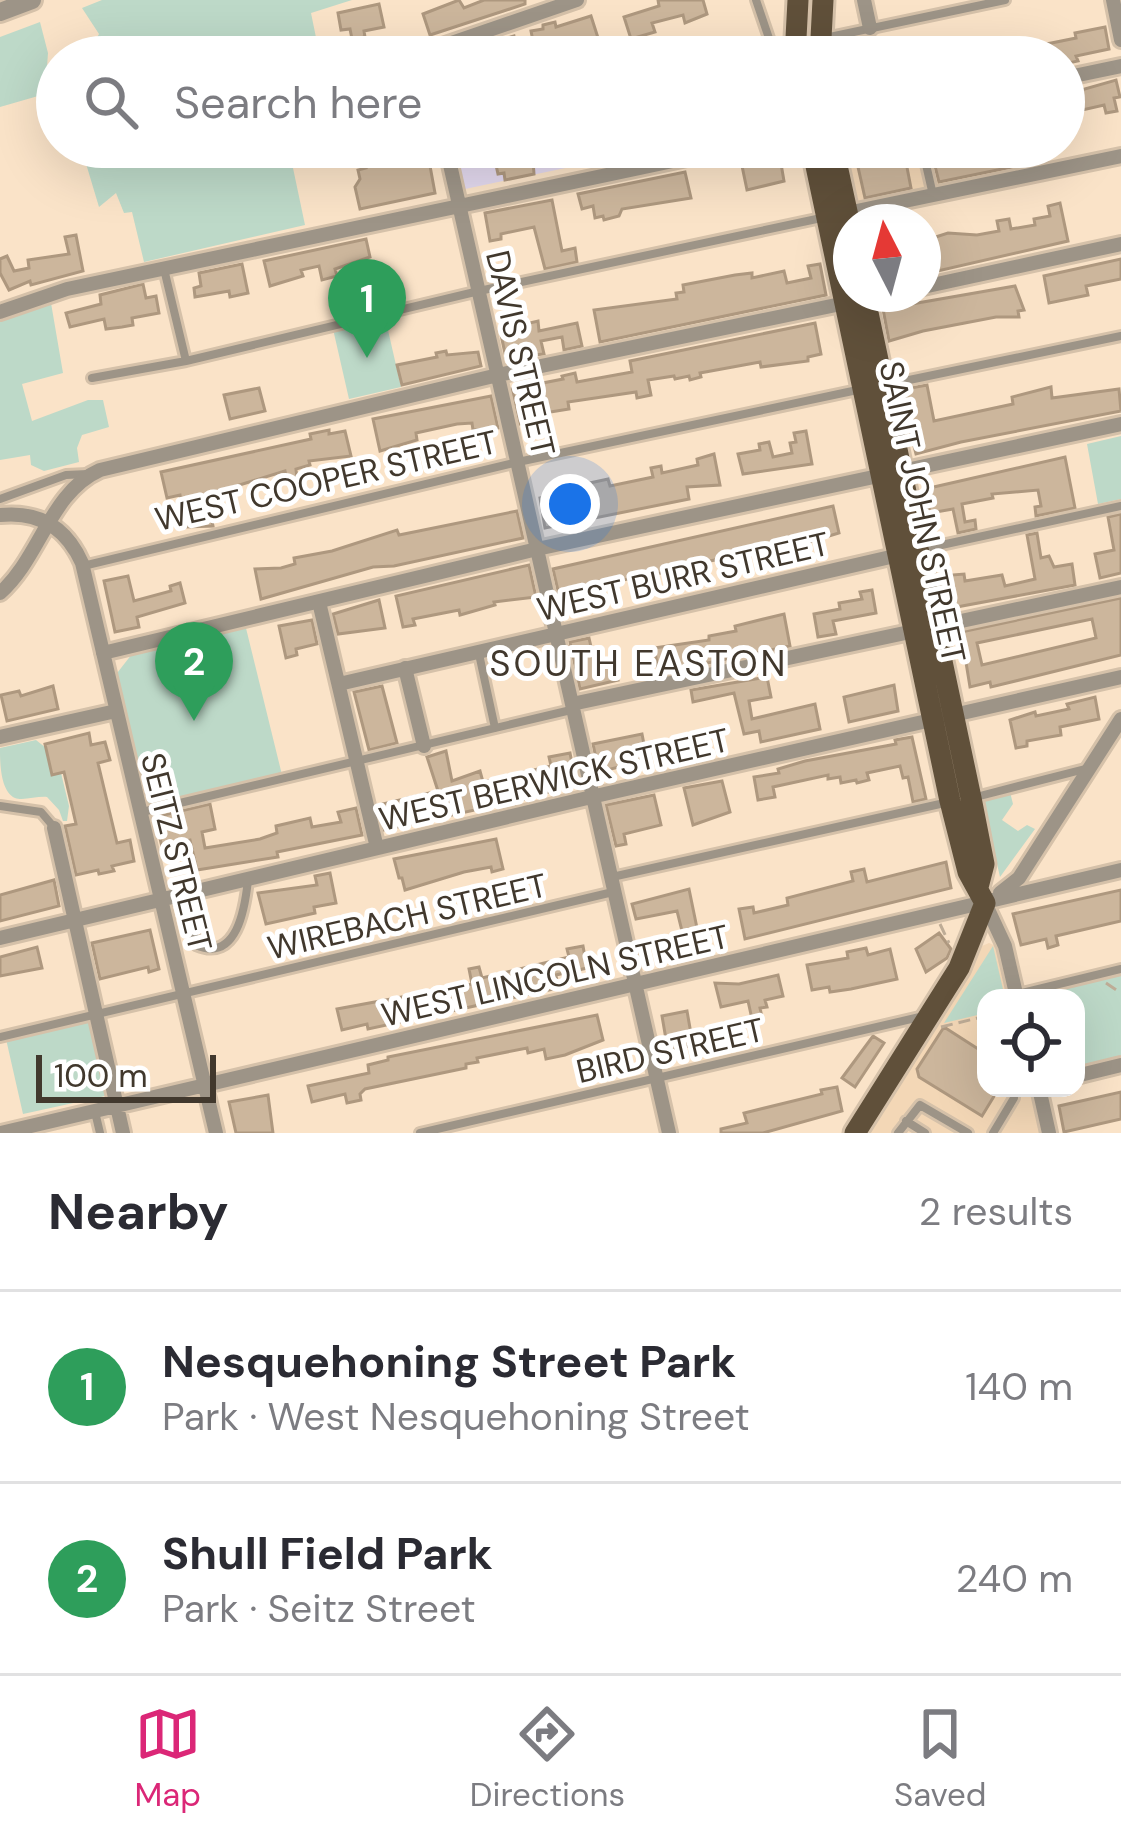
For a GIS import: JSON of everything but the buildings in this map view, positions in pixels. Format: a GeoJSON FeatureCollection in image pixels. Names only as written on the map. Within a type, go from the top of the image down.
{"type":"FeatureCollection","features":[{"type":"Feature","properties":{"kind":"main road"},"geometry":{"type":"LineString","coordinates":[[791,36],[798,0]]}},
{"type":"Feature","properties":{"kind":"main road"},"geometry":{"type":"LineString","coordinates":[[821,36],[824,0]]}},
{"type":"Feature","properties":{"kind":"main road","name":"SAINT JOHN STREET"},"geometry":{"type":"LineString","coordinates":[[821,168],[835,204]]}},
{"type":"Feature","properties":{"kind":"main road","name":"SAINT JOHN STREET"},"geometry":{"type":"LineString","coordinates":[[836,168],[840,204]]}},
{"type":"Feature","properties":{"kind":"main road","name":"SAINT JOHN STREET"},"geometry":{"type":"LineString","coordinates":[[861,312],[961,800],[968,872],[982,895]]}},
{"type":"Feature","properties":{"kind":"main road"},"geometry":{"type":"LineString","coordinates":[[854,1132],[935,1021],[970,947],[982,895]]}},
{"type":"Feature","properties":{"kind":"street"},"geometry":{"type":"LineString","coordinates":[[0,12],[32,0]]}},
{"type":"Feature","properties":{"kind":"street"},"geometry":{"type":"LineString","coordinates":[[476,36],[577,0]]}},
{"type":"Feature","properties":{"kind":"street"},"geometry":{"type":"LineString","coordinates":[[864,0],[870,28]]}},
{"type":"Feature","properties":{"kind":"street"},"geometry":{"type":"LineString","coordinates":[[1113,0],[1121,40]]}},
{"type":"Feature","properties":{"kind":"street"},"geometry":{"type":"LineString","coordinates":[[1085,74],[1121,66]]}},
{"type":"Feature","properties":{"kind":"street"},"geometry":{"type":"LineString","coordinates":[[1085,163],[1121,156]]}},
{"type":"Feature","properties":{"kind":"street","name":"DAVIS STREET"},"geometry":{"type":"LineString","coordinates":[[451,168],[669,1133]]}},
{"type":"Feature","properties":{"kind":"street"},"geometry":{"type":"LineString","coordinates":[[0,312],[55,292],[640,168]]}},
{"type":"Feature","properties":{"kind":"street"},"geometry":{"type":"LineString","coordinates":[[900,204],[1063,168]]}},
{"type":"Feature","properties":{"kind":"street"},"geometry":{"type":"LineString","coordinates":[[941,282],[1121,244]]}},
{"type":"Feature","properties":{"kind":"street"},"geometry":{"type":"LineString","coordinates":[[0,593],[23,568],[70,491],[90,475],[498,375],[833,304]]}},
{"type":"Feature","properties":{"kind":"street"},"geometry":{"type":"LineString","coordinates":[[103,653],[537,549],[1121,424]]}},
{"type":"Feature","properties":{"kind":"street"},"geometry":{"type":"LineString","coordinates":[[0,515],[26,515],[51,523]]}},
{"type":"Feature","properties":{"kind":"street","name":"SEITZ STREET"},"geometry":{"type":"LineString","coordinates":[[51,523],[68,537],[83,566],[216,1133]]}},
{"type":"Feature","properties":{"kind":"street","name":"WEST BURR STREET"},"geometry":{"type":"LineString","coordinates":[[339,684],[909,553]]}},
{"type":"Feature","properties":{"kind":"street"},"geometry":{"type":"LineString","coordinates":[[572,707],[1121,586]]}},
{"type":"Feature","properties":{"kind":"street"},"geometry":{"type":"LineString","coordinates":[[319,602],[377,848]]}},
{"type":"Feature","properties":{"kind":"street"},"geometry":{"type":"LineString","coordinates":[[405,668],[424,746]]}},
{"type":"Feature","properties":{"kind":"street","name":"WEST BERWICK STREET"},"geometry":{"type":"LineString","coordinates":[[0,938],[1121,677]]}},
{"type":"Feature","properties":{"kind":"street"},"geometry":{"type":"LineString","coordinates":[[0,737],[116,711]]}},
{"type":"Feature","properties":{"kind":"street"},"geometry":{"type":"LineString","coordinates":[[982,895],[1019,878],[1121,719]]}},
{"type":"Feature","properties":{"kind":"street"},"geometry":{"type":"LineString","coordinates":[[54,828],[122,1133]]}},
{"type":"Feature","properties":{"kind":"street","name":"WEST LINCOLN STREET"},"geometry":{"type":"LineString","coordinates":[[5,1132],[634,984],[982,895],[1121,870]]}},
{"type":"Feature","properties":{"kind":"street","name":"SAINT JOHN STREET"},"geometry":{"type":"LineString","coordinates":[[982,895],[1005,946],[1015,989]]}},
{"type":"Feature","properties":{"kind":"street"},"geometry":{"type":"LineString","coordinates":[[1085,1074],[1121,1065]]}},
{"type":"Feature","properties":{"kind":"street"},"geometry":{"type":"LineString","coordinates":[[1041,1097],[1049,1133]]}},
{"type":"Feature","properties":{"kind":"lane"},"geometry":{"type":"LineString","coordinates":[[756,0],[779,36]]}},
{"type":"Feature","properties":{"kind":"lane"},"geometry":{"type":"LineString","coordinates":[[850,36],[1005,0]]}},
{"type":"Feature","properties":{"kind":"lane"},"geometry":{"type":"LineString","coordinates":[[927,168],[933,195]]}},
{"type":"Feature","properties":{"kind":"lane"},"geometry":{"type":"LineString","coordinates":[[92,378],[185,361],[479,291],[833,222]]}},
{"type":"Feature","properties":{"kind":"lane"},"geometry":{"type":"LineString","coordinates":[[164,268],[185,361]]}},
{"type":"Feature","properties":{"kind":"lane","name":"WEST COOPER STREET"},"geometry":{"type":"LineString","coordinates":[[83,566],[518,463],[1121,336]]}},
{"type":"Feature","properties":{"kind":"lane"},"geometry":{"type":"LineString","coordinates":[[0,499],[66,476],[90,475]]}},
{"type":"Feature","properties":{"kind":"lane","name":"WEST BURR STREET"},"geometry":{"type":"LineString","coordinates":[[909,553],[1121,506]]}},
{"type":"Feature","properties":{"kind":"lane"},"geometry":{"type":"LineString","coordinates":[[478,651],[495,728]]}},
{"type":"Feature","properties":{"kind":"lane"},"geometry":{"type":"LineString","coordinates":[[140,813],[572,707]]}},
{"type":"Feature","properties":{"kind":"lane","name":"WIREBACH STREET"},"geometry":{"type":"LineString","coordinates":[[0,1037],[1091,767]]}},
{"type":"Feature","properties":{"kind":"lane"},"geometry":{"type":"LineString","coordinates":[[0,806],[40,812],[54,828]]}},
{"type":"Feature","properties":{"kind":"lane"},"geometry":{"type":"LineString","coordinates":[[186,894],[196,945],[217,948],[239,929],[248,880]]}},
{"type":"Feature","properties":{"kind":"lane"},"geometry":{"type":"LineString","coordinates":[[1043,989],[1121,969]]}},
{"type":"Feature","properties":{"kind":"lane","name":"BIRD STREET"},"geometry":{"type":"LineString","coordinates":[[420,1133],[935,1021]]}},
{"type":"Feature","properties":{"kind":"lane"},"geometry":{"type":"LineString","coordinates":[[993,1133],[1012,1097]]}},
{"type":"Feature","properties":{"kind":"lane"},"geometry":{"type":"LineString","coordinates":[[898,1133],[917,1106],[927,1106],[968,1133]]}},
{"type":"Feature","properties":{"kind":"lane"},"geometry":{"type":"LineString","coordinates":[[94,1111],[100,1133]]}},
{"type":"Feature","properties":{"kind":"lane"},"geometry":{"type":"LineString","coordinates":[[906,1121],[925,1133]]}},
{"type":"Feature","properties":{"kind":"path"},"geometry":{"type":"LineString","coordinates":[[940,922],[947,941],[956,948]]}},
{"type":"Feature","properties":{"kind":"path"},"geometry":{"type":"LineString","coordinates":[[1095,975],[1121,993]]}},
{"type":"Feature","properties":{"kind":"path"},"geometry":{"type":"LineString","coordinates":[[935,1021],[977,1017]]}},
{"type":"Feature","properties":{"kind":"shaded area"},"geometry":{"type":"Polygon","coordinates":[[[460,168],[566,168],[465,189],[460,168]]]}},
{"type":"Feature","properties":{"kind":"shaded area"},"geometry":{"type":"Polygon","coordinates":[[[846,168],[1015,168],[1016,175],[854,204],[846,168]]]}},
{"type":"Feature","properties":{"kind":"shaded area"},"geometry":{"type":"Polygon","coordinates":[[[982,946],[998,947],[1009,989],[977,989],[977,1097],[1035,1097],[1044,1133],[864,1133],[982,946]]]}},
{"type":"Feature","properties":{"kind":"green space"},"geometry":{"type":"Polygon","coordinates":[[[102,0],[352,0],[311,13],[316,36],[98,36],[82,8],[102,0]]]}},
{"type":"Feature","properties":{"kind":"green space"},"geometry":{"type":"Polygon","coordinates":[[[40,22],[44,36],[36,36],[36,97],[0,107],[0,37],[40,22]]]}},
{"type":"Feature","properties":{"kind":"green space"},"geometry":{"type":"Polygon","coordinates":[[[87,168],[293,168],[305,225],[144,262],[132,212],[124,213],[116,193],[99,207],[87,168]]]}},
{"type":"Feature","properties":{"kind":"green space"},"geometry":{"type":"Polygon","coordinates":[[[51,303],[63,373],[22,384],[32,421],[88,400],[103,400],[109,427],[82,435],[79,462],[44,471],[31,465],[30,455],[0,460],[0,320],[51,303]]]}},
{"type":"Feature","properties":{"kind":"green space"},"geometry":{"type":"Polygon","coordinates":[[[385,317],[401,387],[349,399],[333,329],[385,317]]]}},
{"type":"Feature","properties":{"kind":"green space"},"geometry":{"type":"Polygon","coordinates":[[[1121,436],[1121,499],[1098,504],[1087,444],[1121,436]]]}},
{"type":"Feature","properties":{"kind":"green space"},"geometry":{"type":"Polygon","coordinates":[[[244,620],[283,779],[140,813],[114,677],[139,645],[244,620]]]}},
{"type":"Feature","properties":{"kind":"green space"},"geometry":{"type":"Polygon","coordinates":[[[36,740],[46,748],[52,774],[61,773],[69,806],[67,821],[47,797],[15,798],[4,783],[0,748],[36,740]]]}},
{"type":"Feature","properties":{"kind":"green space"},"geometry":{"type":"Polygon","coordinates":[[[1010,792],[1013,804],[1002,820],[1018,831],[1027,825],[1035,829],[1000,877],[982,798],[1010,792]]]}},
{"type":"Feature","properties":{"kind":"green space"},"geometry":{"type":"Polygon","coordinates":[[[993,946],[1003,989],[977,989],[977,1015],[944,1023],[993,946]]]}},
{"type":"Feature","properties":{"kind":"green space"},"geometry":{"type":"Polygon","coordinates":[[[1121,973],[1121,1057],[1085,1066],[1085,989],[1054,989],[1121,973]]]}},
{"type":"Feature","properties":{"kind":"green space"},"geometry":{"type":"Polygon","coordinates":[[[91,1021],[110,1095],[23,1114],[6,1039],[91,1021]]]}},
{"type":"Feature","properties":{"kind":"place","name":"Nesquehoning Street Park"},"geometry":{"type":"Point","coordinates":[367,358]}},
{"type":"Feature","properties":{"kind":"place","name":"Shull Field Park"},"geometry":{"type":"Point","coordinates":[194,721]}},
{"type":"Feature","properties":{"kind":"district","name":"SOUTH EASTON"},"geometry":{"type":"Point","coordinates":[639,663]}}]}
